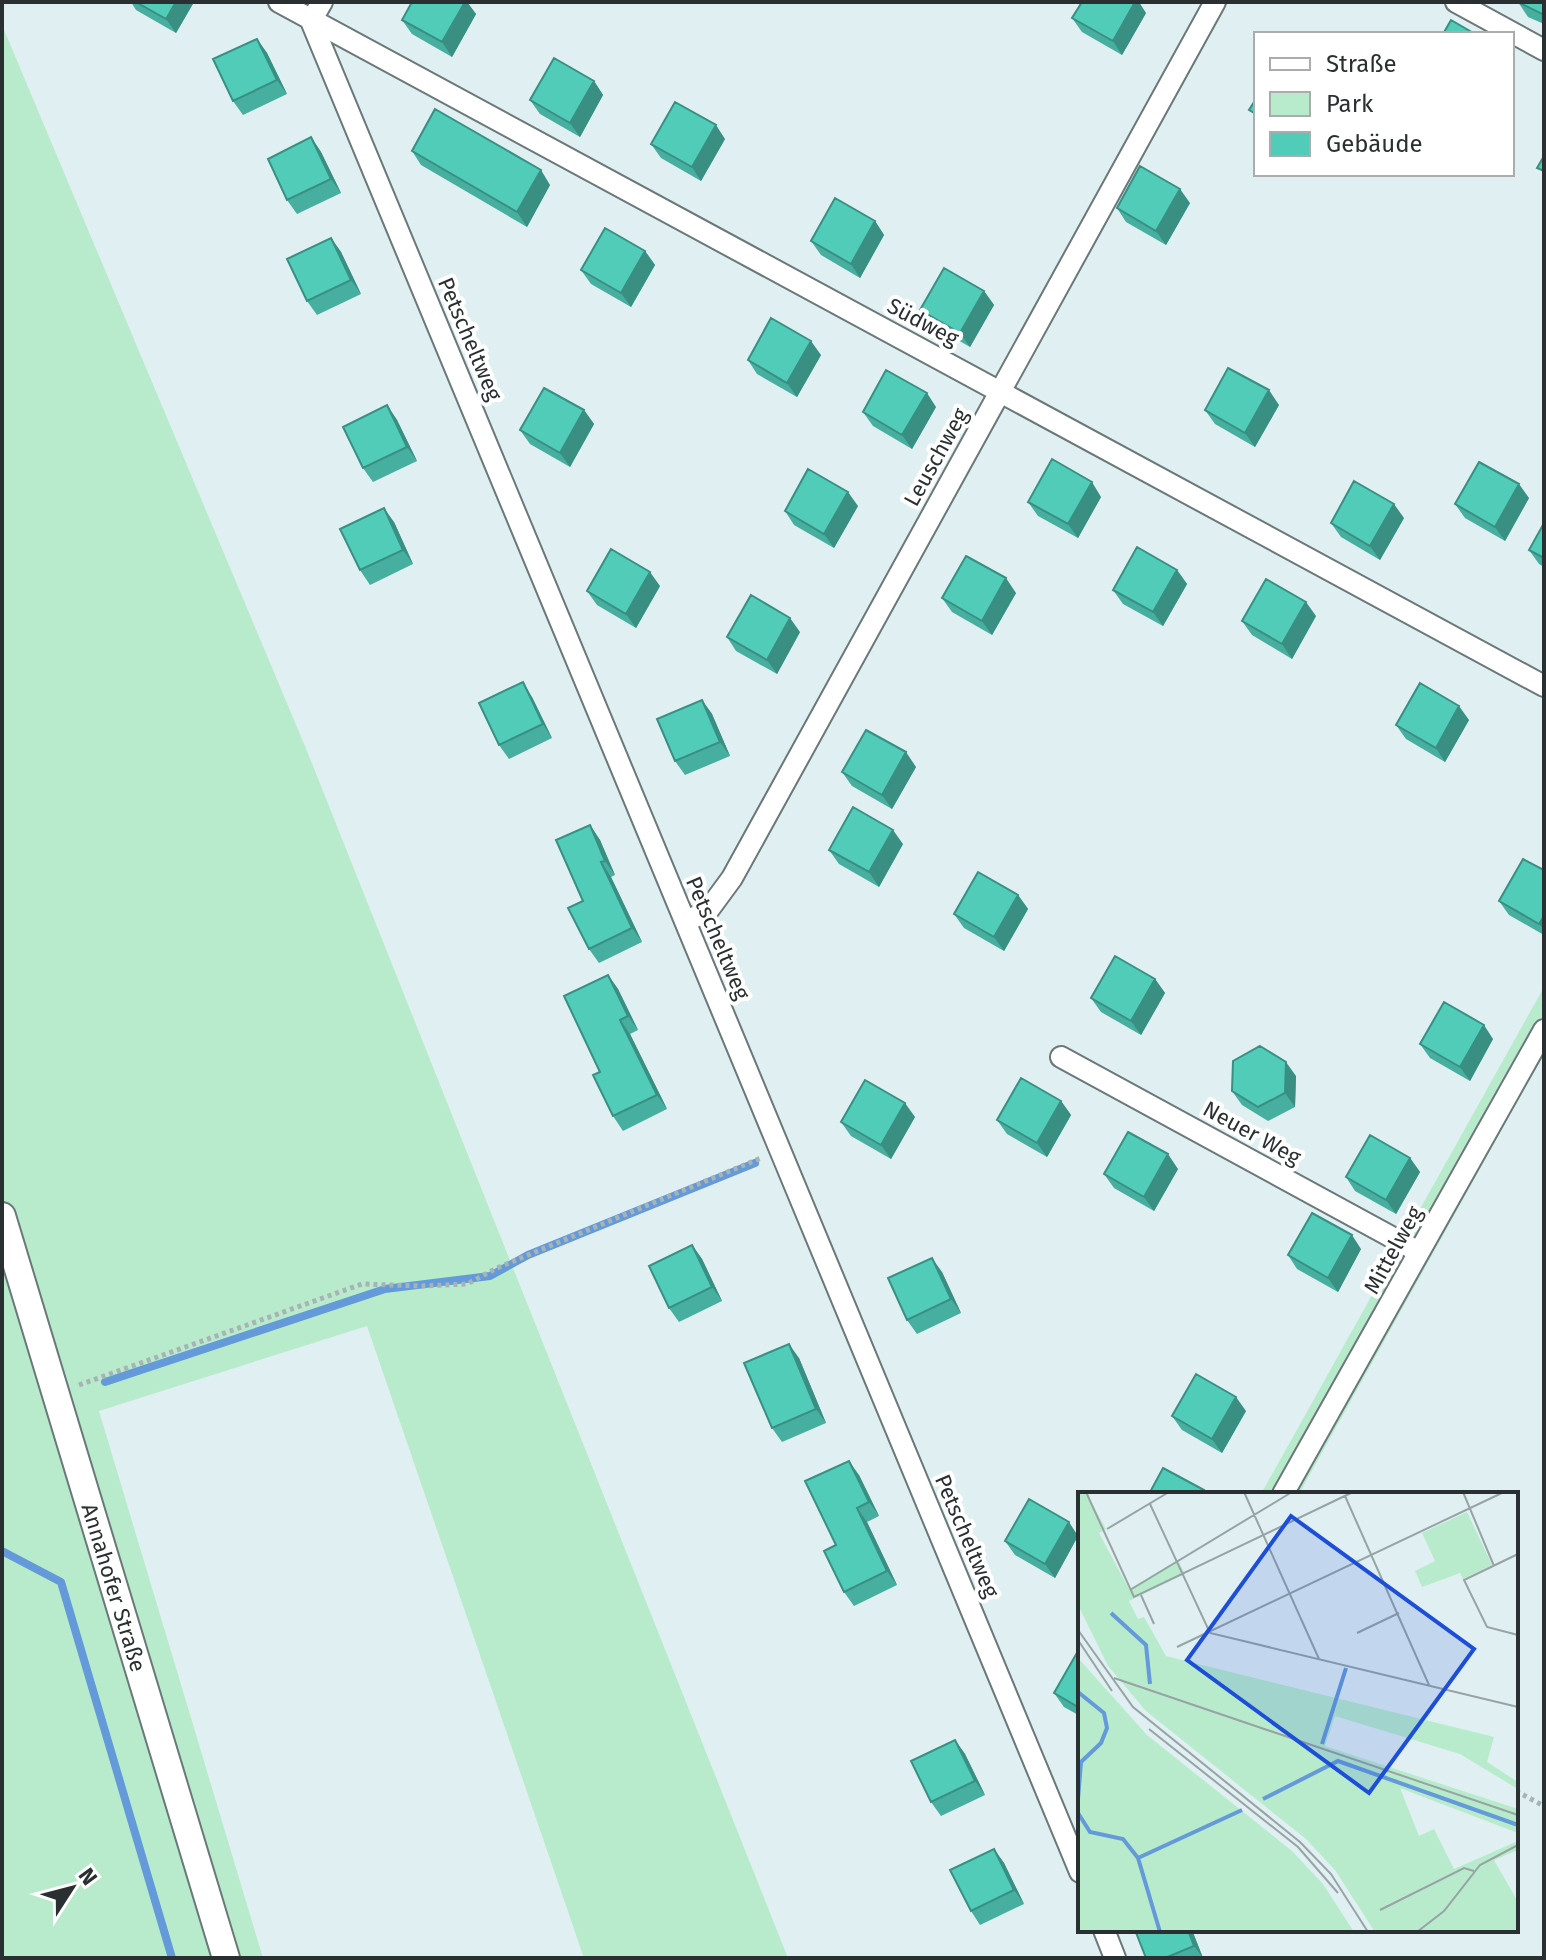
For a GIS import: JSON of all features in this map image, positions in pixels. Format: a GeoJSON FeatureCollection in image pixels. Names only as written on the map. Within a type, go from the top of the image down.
{"type":"FeatureCollection","features":[{"type":"Feature","properties":{"kind":"street","name":"Südweg"},"geometry":{"type":"LineString","coordinates":[[279,2],[1544,686]]}},
{"type":"Feature","properties":{"kind":"street"},"geometry":{"type":"LineString","coordinates":[[311,21],[322,2]]}},
{"type":"Feature","properties":{"kind":"street","name":"Leuschweg"},"geometry":{"type":"LineString","coordinates":[[685,921],[707,912],[732,878],[1215,2]]}},
{"type":"Feature","properties":{"kind":"street"},"geometry":{"type":"LineString","coordinates":[[1456,2],[1511,32]]}},
{"type":"Feature","properties":{"kind":"street","name":"Petscheltweg"},"geometry":{"type":"LineString","coordinates":[[311,21],[781,1150],[1072,1831],[1078,1862]]}},
{"type":"Feature","properties":{"kind":"street"},"geometry":{"type":"LineString","coordinates":[[1514,34],[1544,50]]}},
{"type":"Feature","properties":{"kind":"street","name":"Mittelweg"},"geometry":{"type":"LineString","coordinates":[[1284,1492],[1544,1030]]}},
{"type":"Feature","properties":{"kind":"street","name":"Neuer Weg"},"geometry":{"type":"LineString","coordinates":[[1061,1057],[1419,1252]]}},
{"type":"Feature","properties":{"kind":"street","name":"Annahofer Straße"},"geometry":{"type":"LineString","coordinates":[[2,1216],[226,1958]]}},
{"type":"Feature","properties":{"kind":"street"},"geometry":{"type":"LineString","coordinates":[[1105,1932],[1115,1958]]}},
{"type":"Feature","properties":{"kind":"path"},"geometry":{"type":"LineString","coordinates":[[55,1393],[362,1284],[467,1284],[497,1268],[781,1150]]}},
{"type":"Feature","properties":{"kind":"path"},"geometry":{"type":"LineString","coordinates":[[1518,1792],[1544,1806]]}},
{"type":"Feature","properties":{"kind":"green space"},"geometry":{"type":"Polygon","coordinates":[[[2,25],[307,751],[788,1958],[584,1958],[367,1326],[99,1411],[263,1958],[2,1958],[2,25]]]}},
{"type":"Feature","properties":{"kind":"green space"},"geometry":{"type":"Polygon","coordinates":[[[1544,987],[1544,1054],[1300,1492],[1262,1492],[1544,987]]]}},
{"type":"Feature","properties":{"kind":"building"},"geometry":{"type":"Polygon","coordinates":[[[136,2],[176,2],[166,19],[136,2]]]}},
{"type":"Feature","properties":{"kind":"building"},"geometry":{"type":"Polygon","coordinates":[[[412,2],[465,2],[442,42],[402,20],[412,2]]]}},
{"type":"Feature","properties":{"kind":"building"},"geometry":{"type":"Polygon","coordinates":[[[1082,2],[1135,2],[1113,41],[1072,18],[1082,2]]]}},
{"type":"Feature","properties":{"kind":"building"},"geometry":{"type":"Polygon","coordinates":[[[1518,2],[1544,2],[1544,15],[1518,2]]]}},
{"type":"Feature","properties":{"kind":"building"},"geometry":{"type":"Polygon","coordinates":[[[1451,20],[1472,32],[1444,32],[1451,20]]]}},
{"type":"Feature","properties":{"kind":"building"},"geometry":{"type":"Polygon","coordinates":[[[257,39],[277,80],[233,101],[213,59],[257,39]]]}},
{"type":"Feature","properties":{"kind":"building"},"geometry":{"type":"Polygon","coordinates":[[[554,58],[594,81],[570,123],[530,100],[554,58]]]}},
{"type":"Feature","properties":{"kind":"building"},"geometry":{"type":"Polygon","coordinates":[[[675,102],[716,125],[692,167],[651,144],[675,102]]]}},
{"type":"Feature","properties":{"kind":"building"},"geometry":{"type":"Polygon","coordinates":[[[435,109],[541,170],[517,212],[412,151],[435,109]]]}},
{"type":"Feature","properties":{"kind":"building"},"geometry":{"type":"Polygon","coordinates":[[[311,137],[331,179],[287,200],[268,159],[311,137]]]}},
{"type":"Feature","properties":{"kind":"building"},"geometry":{"type":"Polygon","coordinates":[[[1544,156],[1544,171],[1537,168],[1544,156]]]}},
{"type":"Feature","properties":{"kind":"building"},"geometry":{"type":"Polygon","coordinates":[[[1140,166],[1180,189],[1156,231],[1117,208],[1140,166]]]}},
{"type":"Feature","properties":{"kind":"building"},"geometry":{"type":"Polygon","coordinates":[[[835,198],[875,221],[851,264],[811,241],[835,198]]]}},
{"type":"Feature","properties":{"kind":"building"},"geometry":{"type":"Polygon","coordinates":[[[605,228],[645,251],[621,293],[581,270],[605,228]]]}},
{"type":"Feature","properties":{"kind":"building"},"geometry":{"type":"Polygon","coordinates":[[[331,238],[351,280],[307,301],[287,259],[331,238]]]}},
{"type":"Feature","properties":{"kind":"building"},"geometry":{"type":"Polygon","coordinates":[[[944,268],[984,291],[960,333],[920,310],[944,268]]]}},
{"type":"Feature","properties":{"kind":"building"},"geometry":{"type":"Polygon","coordinates":[[[771,318],[811,341],[787,383],[748,360],[771,318]]]}},
{"type":"Feature","properties":{"kind":"building"},"geometry":{"type":"Polygon","coordinates":[[[1228,368],[1269,390],[1245,433],[1205,410],[1228,368]]]}},
{"type":"Feature","properties":{"kind":"building"},"geometry":{"type":"Polygon","coordinates":[[[886,370],[927,393],[902,435],[863,412],[886,370]]]}},
{"type":"Feature","properties":{"kind":"building"},"geometry":{"type":"Polygon","coordinates":[[[544,388],[584,410],[560,453],[520,430],[544,388]]]}},
{"type":"Feature","properties":{"kind":"building"},"geometry":{"type":"Polygon","coordinates":[[[387,405],[407,447],[363,468],[343,427],[387,405]]]}},
{"type":"Feature","properties":{"kind":"building"},"geometry":{"type":"Polygon","coordinates":[[[1052,459],[1092,482],[1068,524],[1028,502],[1052,459]]]}},
{"type":"Feature","properties":{"kind":"building"},"geometry":{"type":"Polygon","coordinates":[[[1479,462],[1519,484],[1495,527],[1455,504],[1479,462]]]}},
{"type":"Feature","properties":{"kind":"building"},"geometry":{"type":"Polygon","coordinates":[[[808,469],[848,492],[824,534],[785,511],[808,469]]]}},
{"type":"Feature","properties":{"kind":"building"},"geometry":{"type":"Polygon","coordinates":[[[1354,481],[1394,504],[1370,546],[1331,523],[1354,481]]]}},
{"type":"Feature","properties":{"kind":"building"},"geometry":{"type":"Polygon","coordinates":[[[384,508],[403,550],[360,570],[340,529],[384,508]]]}},
{"type":"Feature","properties":{"kind":"building"},"geometry":{"type":"Polygon","coordinates":[[[1544,523],[1544,558],[1529,550],[1544,523]]]}},
{"type":"Feature","properties":{"kind":"building"},"geometry":{"type":"Polygon","coordinates":[[[1137,547],[1177,570],[1153,612],[1113,590],[1137,547]]]}},
{"type":"Feature","properties":{"kind":"building"},"geometry":{"type":"Polygon","coordinates":[[[611,549],[650,572],[626,614],[587,591],[611,549]]]}},
{"type":"Feature","properties":{"kind":"building"},"geometry":{"type":"Polygon","coordinates":[[[966,556],[1006,578],[982,621],[942,598],[966,556]]]}},
{"type":"Feature","properties":{"kind":"building"},"geometry":{"type":"Polygon","coordinates":[[[1266,579],[1306,602],[1282,644],[1242,621],[1266,579]]]}},
{"type":"Feature","properties":{"kind":"building"},"geometry":{"type":"Polygon","coordinates":[[[751,595],[790,618],[767,660],[727,637],[751,595]]]}},
{"type":"Feature","properties":{"kind":"building"},"geometry":{"type":"Polygon","coordinates":[[[523,682],[543,724],[499,745],[479,703],[523,682]]]}},
{"type":"Feature","properties":{"kind":"building"},"geometry":{"type":"Polygon","coordinates":[[[1420,683],[1459,706],[1436,748],[1396,725],[1420,683]]]}},
{"type":"Feature","properties":{"kind":"building"},"geometry":{"type":"Polygon","coordinates":[[[702,700],[720,742],[675,761],[657,719],[702,700]]]}},
{"type":"Feature","properties":{"kind":"building"},"geometry":{"type":"Polygon","coordinates":[[[866,730],[906,752],[882,795],[842,772],[866,730]]]}},
{"type":"Feature","properties":{"kind":"building"},"geometry":{"type":"Polygon","coordinates":[[[853,807],[893,830],[869,872],[829,850],[853,807]]]}},
{"type":"Feature","properties":{"kind":"building"},"geometry":{"type":"Polygon","coordinates":[[[590,825],[605,861],[601,862],[632,928],[589,949],[568,908],[583,901],[556,840],[590,825]]]}},
{"type":"Feature","properties":{"kind":"building"},"geometry":{"type":"Polygon","coordinates":[[[1523,859],[1544,870],[1544,916],[1539,924],[1499,901],[1523,859]]]}},
{"type":"Feature","properties":{"kind":"building"},"geometry":{"type":"Polygon","coordinates":[[[978,872],[1018,895],[994,937],[954,914],[978,872]]]}},
{"type":"Feature","properties":{"kind":"building"},"geometry":{"type":"Polygon","coordinates":[[[1115,956],[1155,979],[1131,1021],[1091,998],[1115,956]]]}},
{"type":"Feature","properties":{"kind":"building"},"geometry":{"type":"Polygon","coordinates":[[[608,975],[628,1016],[620,1020],[657,1095],[613,1116],[593,1075],[600,1072],[564,996],[608,975]]]}},
{"type":"Feature","properties":{"kind":"building"},"geometry":{"type":"Polygon","coordinates":[[[1444,1002],[1484,1025],[1460,1067],[1420,1044],[1444,1002]]]}},
{"type":"Feature","properties":{"kind":"building"},"geometry":{"type":"Polygon","coordinates":[[[1260,1046],[1286,1062],[1285,1093],[1258,1107],[1232,1091],[1233,1061],[1260,1046]]]}},
{"type":"Feature","properties":{"kind":"building"},"geometry":{"type":"Polygon","coordinates":[[[1021,1078],[1061,1101],[1037,1143],[997,1120],[1021,1078]]]}},
{"type":"Feature","properties":{"kind":"building"},"geometry":{"type":"Polygon","coordinates":[[[865,1080],[905,1103],[881,1145],[841,1122],[865,1080]]]}},
{"type":"Feature","properties":{"kind":"building"},"geometry":{"type":"Polygon","coordinates":[[[1128,1132],[1168,1154],[1144,1197],[1104,1174],[1128,1132]]]}},
{"type":"Feature","properties":{"kind":"building"},"geometry":{"type":"Polygon","coordinates":[[[1370,1135],[1410,1158],[1386,1200],[1346,1177],[1370,1135]]]}},
{"type":"Feature","properties":{"kind":"building"},"geometry":{"type":"Polygon","coordinates":[[[1312,1213],[1352,1235],[1328,1278],[1288,1255],[1312,1213]]]}},
{"type":"Feature","properties":{"kind":"building"},"geometry":{"type":"Polygon","coordinates":[[[692,1245],[712,1287],[669,1308],[649,1266],[692,1245]]]}},
{"type":"Feature","properties":{"kind":"building"},"geometry":{"type":"Polygon","coordinates":[[[932,1258],[951,1299],[907,1320],[888,1278],[932,1258]]]}},
{"type":"Feature","properties":{"kind":"building"},"geometry":{"type":"Polygon","coordinates":[[[789,1344],[816,1409],[772,1428],[744,1363],[789,1344]]]}},
{"type":"Feature","properties":{"kind":"building"},"geometry":{"type":"Polygon","coordinates":[[[1196,1374],[1236,1397],[1212,1439],[1172,1416],[1196,1374]]]}},
{"type":"Feature","properties":{"kind":"building"},"geometry":{"type":"Polygon","coordinates":[[[849,1461],[869,1502],[857,1508],[887,1571],[844,1592],[824,1551],[836,1545],[805,1481],[849,1461]]]}},
{"type":"Feature","properties":{"kind":"building"},"geometry":{"type":"Polygon","coordinates":[[[1163,1468],[1204,1490],[1203,1492],[1150,1492],[1163,1468]]]}},
{"type":"Feature","properties":{"kind":"building"},"geometry":{"type":"Polygon","coordinates":[[[1029,1499],[1069,1522],[1045,1564],[1005,1541],[1029,1499]]]}},
{"type":"Feature","properties":{"kind":"building"},"geometry":{"type":"Polygon","coordinates":[[[1078,1651],[1078,1707],[1054,1693],[1078,1651]]]}},
{"type":"Feature","properties":{"kind":"building"},"geometry":{"type":"Polygon","coordinates":[[[955,1740],[975,1781],[931,1802],[911,1761],[955,1740]]]}},
{"type":"Feature","properties":{"kind":"building"},"geometry":{"type":"Polygon","coordinates":[[[994,1849],[1014,1890],[971,1911],[950,1870],[994,1849]]]}},
{"type":"Feature","properties":{"kind":"building"},"geometry":{"type":"Polygon","coordinates":[[[1136,1932],[1189,1932],[1194,1946],[1165,1958],[1146,1958],[1136,1932]]]}},
{"type":"Feature","properties":{"kind":"waterway"},"geometry":{"type":"LineString","coordinates":[[105,1382],[385,1289],[490,1276],[528,1255],[755,1163]]}},
{"type":"Feature","properties":{"kind":"waterway"},"geometry":{"type":"LineString","coordinates":[[2,1551],[61,1582],[172,1958]]}}]}
